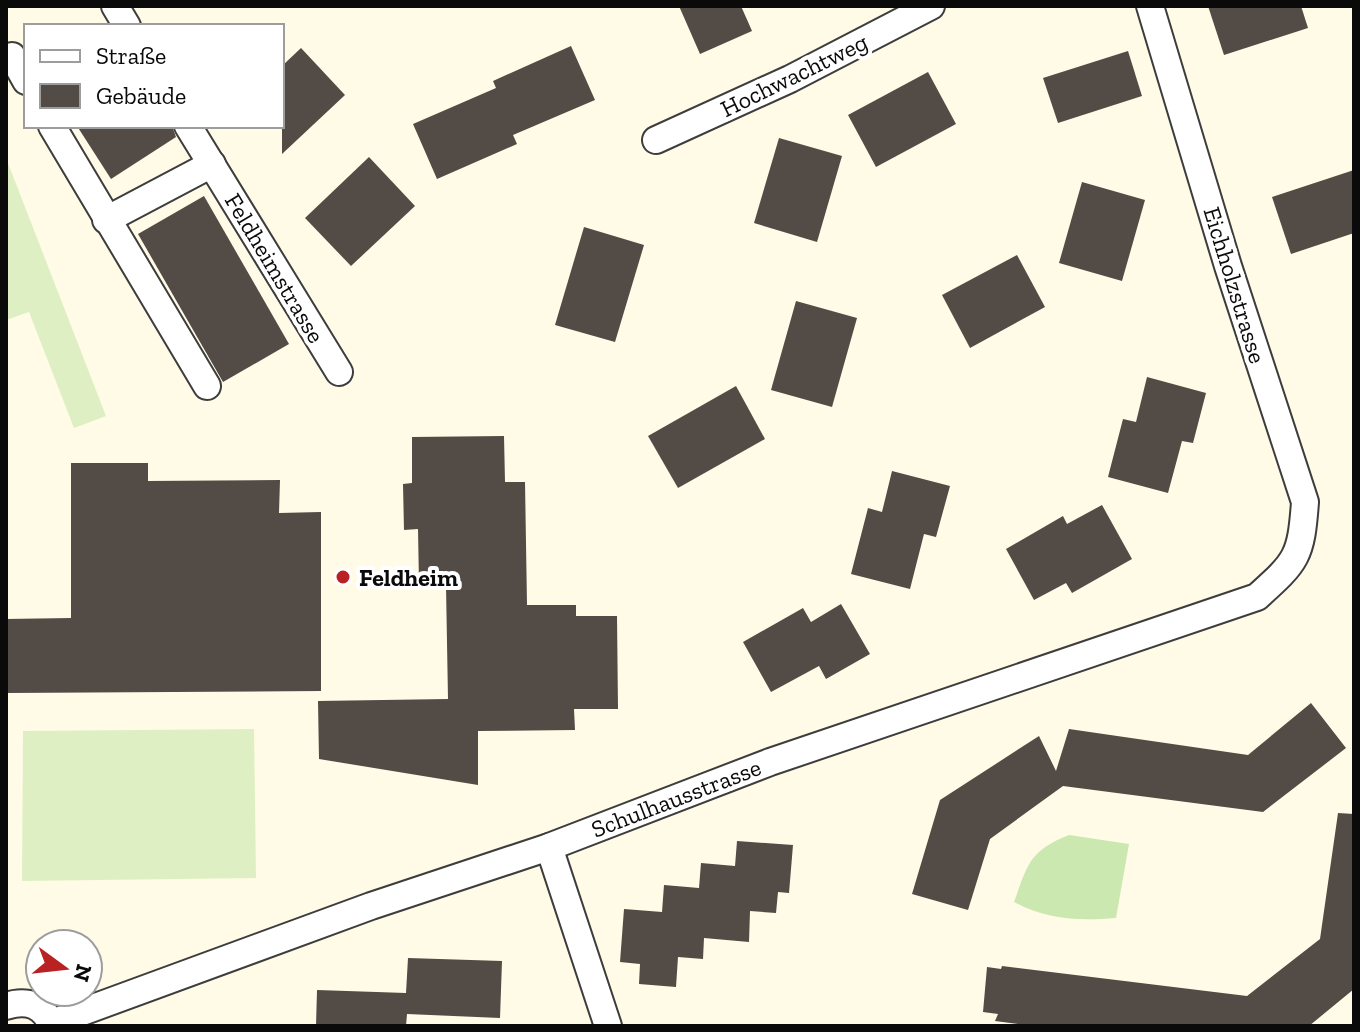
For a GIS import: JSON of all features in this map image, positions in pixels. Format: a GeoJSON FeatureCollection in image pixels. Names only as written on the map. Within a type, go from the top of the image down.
{"type":"FeatureCollection","features":[{"type":"Feature","properties":{"kind":"street"},"geometry":{"type":"LineString","coordinates":[[115,6],[126,24]]}},
{"type":"Feature","properties":{"kind":"street","name":"Hochwachtweg"},"geometry":{"type":"LineString","coordinates":[[656,140],[790,79],[931,6]]}},
{"type":"Feature","properties":{"kind":"street","name":"Eichholzstrasse"},"geometry":{"type":"LineString","coordinates":[[1150,6],[1232,281],[1305,502],[1302,537],[1294,565]]}},
{"type":"Feature","properties":{"kind":"street"},"geometry":{"type":"LineString","coordinates":[[12,56],[24,77]]}},
{"type":"Feature","properties":{"kind":"street"},"geometry":{"type":"LineString","coordinates":[[53,128],[207,386]]}},
{"type":"Feature","properties":{"kind":"street","name":"Feldheimstrasse"},"geometry":{"type":"LineString","coordinates":[[189,128],[339,372]]}},
{"type":"Feature","properties":{"kind":"street"},"geometry":{"type":"LineString","coordinates":[[106,220],[212,164]]}},
{"type":"Feature","properties":{"kind":"street","name":"Schulhausstrasse"},"geometry":{"type":"LineString","coordinates":[[52,1024],[358,911],[549,847],[770,762],[1257,597],[1294,565]]}},
{"type":"Feature","properties":{"kind":"street"},"geometry":{"type":"LineString","coordinates":[[549,847],[608,1026]]}},
{"type":"Feature","properties":{"kind":"street"},"geometry":{"type":"LineString","coordinates":[[6,1005],[20,1002],[33,1004],[44,1011],[52,1024]]}},
{"type":"Feature","properties":{"kind":"green space"},"geometry":{"type":"Polygon","coordinates":[[[6,158],[106,416],[74,428],[29,312],[6,320],[6,158]]]}},
{"type":"Feature","properties":{"kind":"green space"},"geometry":{"type":"Polygon","coordinates":[[[254,729],[256,878],[22,881],[23,731],[254,729]]]}},
{"type":"Feature","properties":{"kind":"green space"},"geometry":{"type":"Polygon","coordinates":[[[1069,835],[1129,844],[1116,918],[1064,918],[1039,913],[1014,902],[1032,860],[1046,847],[1069,835]]]}},
{"type":"Feature","properties":{"kind":"building"},"geometry":{"type":"Polygon","coordinates":[[[679,6],[741,6],[752,31],[700,54],[679,6]]]}},
{"type":"Feature","properties":{"kind":"building"},"geometry":{"type":"Polygon","coordinates":[[[1208,6],[1301,6],[1308,28],[1224,55],[1208,6]]]}},
{"type":"Feature","properties":{"kind":"building"},"geometry":{"type":"Polygon","coordinates":[[[571,46],[595,100],[513,135],[517,144],[437,179],[413,124],[496,88],[493,81],[571,46]]]}},
{"type":"Feature","properties":{"kind":"building"},"geometry":{"type":"Polygon","coordinates":[[[301,48],[345,95],[282,154],[284,128],[284,64],[301,48]]]}},
{"type":"Feature","properties":{"kind":"building"},"geometry":{"type":"Polygon","coordinates":[[[1128,51],[1142,96],[1058,123],[1043,78],[1128,51]]]}},
{"type":"Feature","properties":{"kind":"building"},"geometry":{"type":"Polygon","coordinates":[[[928,72],[956,124],[876,167],[848,115],[928,72]]]}},
{"type":"Feature","properties":{"kind":"building"},"geometry":{"type":"Polygon","coordinates":[[[78,128],[173,128],[176,137],[111,179],[78,128]]]}},
{"type":"Feature","properties":{"kind":"building"},"geometry":{"type":"Polygon","coordinates":[[[779,138],[842,156],[817,242],[754,223],[779,138]]]}},
{"type":"Feature","properties":{"kind":"building"},"geometry":{"type":"Polygon","coordinates":[[[369,157],[415,206],[351,266],[305,218],[369,157]]]}},
{"type":"Feature","properties":{"kind":"building"},"geometry":{"type":"Polygon","coordinates":[[[1354,170],[1354,233],[1291,254],[1272,197],[1354,170]]]}},
{"type":"Feature","properties":{"kind":"building"},"geometry":{"type":"Polygon","coordinates":[[[1082,182],[1145,200],[1122,281],[1059,263],[1082,182]]]}},
{"type":"Feature","properties":{"kind":"building"},"geometry":{"type":"Polygon","coordinates":[[[204,196],[289,344],[223,382],[138,234],[204,196]]]}},
{"type":"Feature","properties":{"kind":"building"},"geometry":{"type":"Polygon","coordinates":[[[584,227],[644,245],[615,342],[555,325],[584,227]]]}},
{"type":"Feature","properties":{"kind":"building"},"geometry":{"type":"Polygon","coordinates":[[[1017,255],[1045,307],[970,348],[942,295],[1017,255]]]}},
{"type":"Feature","properties":{"kind":"building"},"geometry":{"type":"Polygon","coordinates":[[[796,301],[857,318],[832,407],[771,390],[796,301]]]}},
{"type":"Feature","properties":{"kind":"building"},"geometry":{"type":"Polygon","coordinates":[[[1147,377],[1206,393],[1193,443],[1182,441],[1168,493],[1108,477],[1123,419],[1136,422],[1147,377]]]}},
{"type":"Feature","properties":{"kind":"building"},"geometry":{"type":"Polygon","coordinates":[[[736,386],[765,439],[678,488],[648,436],[736,386]]]}},
{"type":"Feature","properties":{"kind":"building","name":"Feldheim"},"geometry":{"type":"Polygon","coordinates":[[[504,436],[505,482],[525,482],[527,605],[576,605],[576,616],[617,616],[618,709],[574,709],[575,730],[478,731],[478,785],[319,759],[318,701],[448,699],[446,586],[419,584],[418,529],[404,530],[403,484],[412,483],[412,437],[504,436]]]}},
{"type":"Feature","properties":{"kind":"building","name":"Feldheim"},"geometry":{"type":"Polygon","coordinates":[[[71,463],[148,463],[148,481],[280,480],[279,513],[321,512],[321,691],[6,693],[6,619],[71,618],[71,463]]]}},
{"type":"Feature","properties":{"kind":"building"},"geometry":{"type":"Polygon","coordinates":[[[892,471],[950,486],[936,537],[924,534],[910,589],[851,574],[868,508],[882,512],[892,471]]]}},
{"type":"Feature","properties":{"kind":"building"},"geometry":{"type":"Polygon","coordinates":[[[1102,505],[1132,559],[1072,593],[1066,583],[1034,600],[1006,549],[1063,516],[1067,524],[1102,505]]]}},
{"type":"Feature","properties":{"kind":"building"},"geometry":{"type":"Polygon","coordinates":[[[841,604],[870,654],[826,679],[819,666],[771,692],[743,642],[803,608],[811,622],[841,604]]]}},
{"type":"Feature","properties":{"kind":"building"},"geometry":{"type":"Polygon","coordinates":[[[1311,703],[1346,748],[1263,812],[1063,786],[990,839],[968,910],[912,894],[940,800],[1039,736],[1056,771],[1069,729],[1248,755],[1311,703]]]}},
{"type":"Feature","properties":{"kind":"building"},"geometry":{"type":"Polygon","coordinates":[[[1338,813],[1354,814],[1354,989],[1309,1026],[1032,1026],[995,1021],[998,1014],[983,1012],[987,967],[1001,969],[1002,966],[1247,996],[1320,939],[1338,813]]]}},
{"type":"Feature","properties":{"kind":"building"},"geometry":{"type":"Polygon","coordinates":[[[737,841],[793,845],[789,893],[778,892],[776,913],[750,911],[749,942],[704,938],[703,959],[678,957],[676,987],[639,984],[640,964],[620,962],[624,909],[662,912],[664,885],[699,888],[701,863],[735,866],[737,841]]]}},
{"type":"Feature","properties":{"kind":"building"},"geometry":{"type":"Polygon","coordinates":[[[408,958],[502,961],[500,1018],[407,1014],[406,1026],[316,1026],[317,990],[406,993],[408,958]]]}},
{"type":"Feature","properties":{"kind":"place","name":"Feldheim"},"geometry":{"type":"Point","coordinates":[343,577]}}]}
